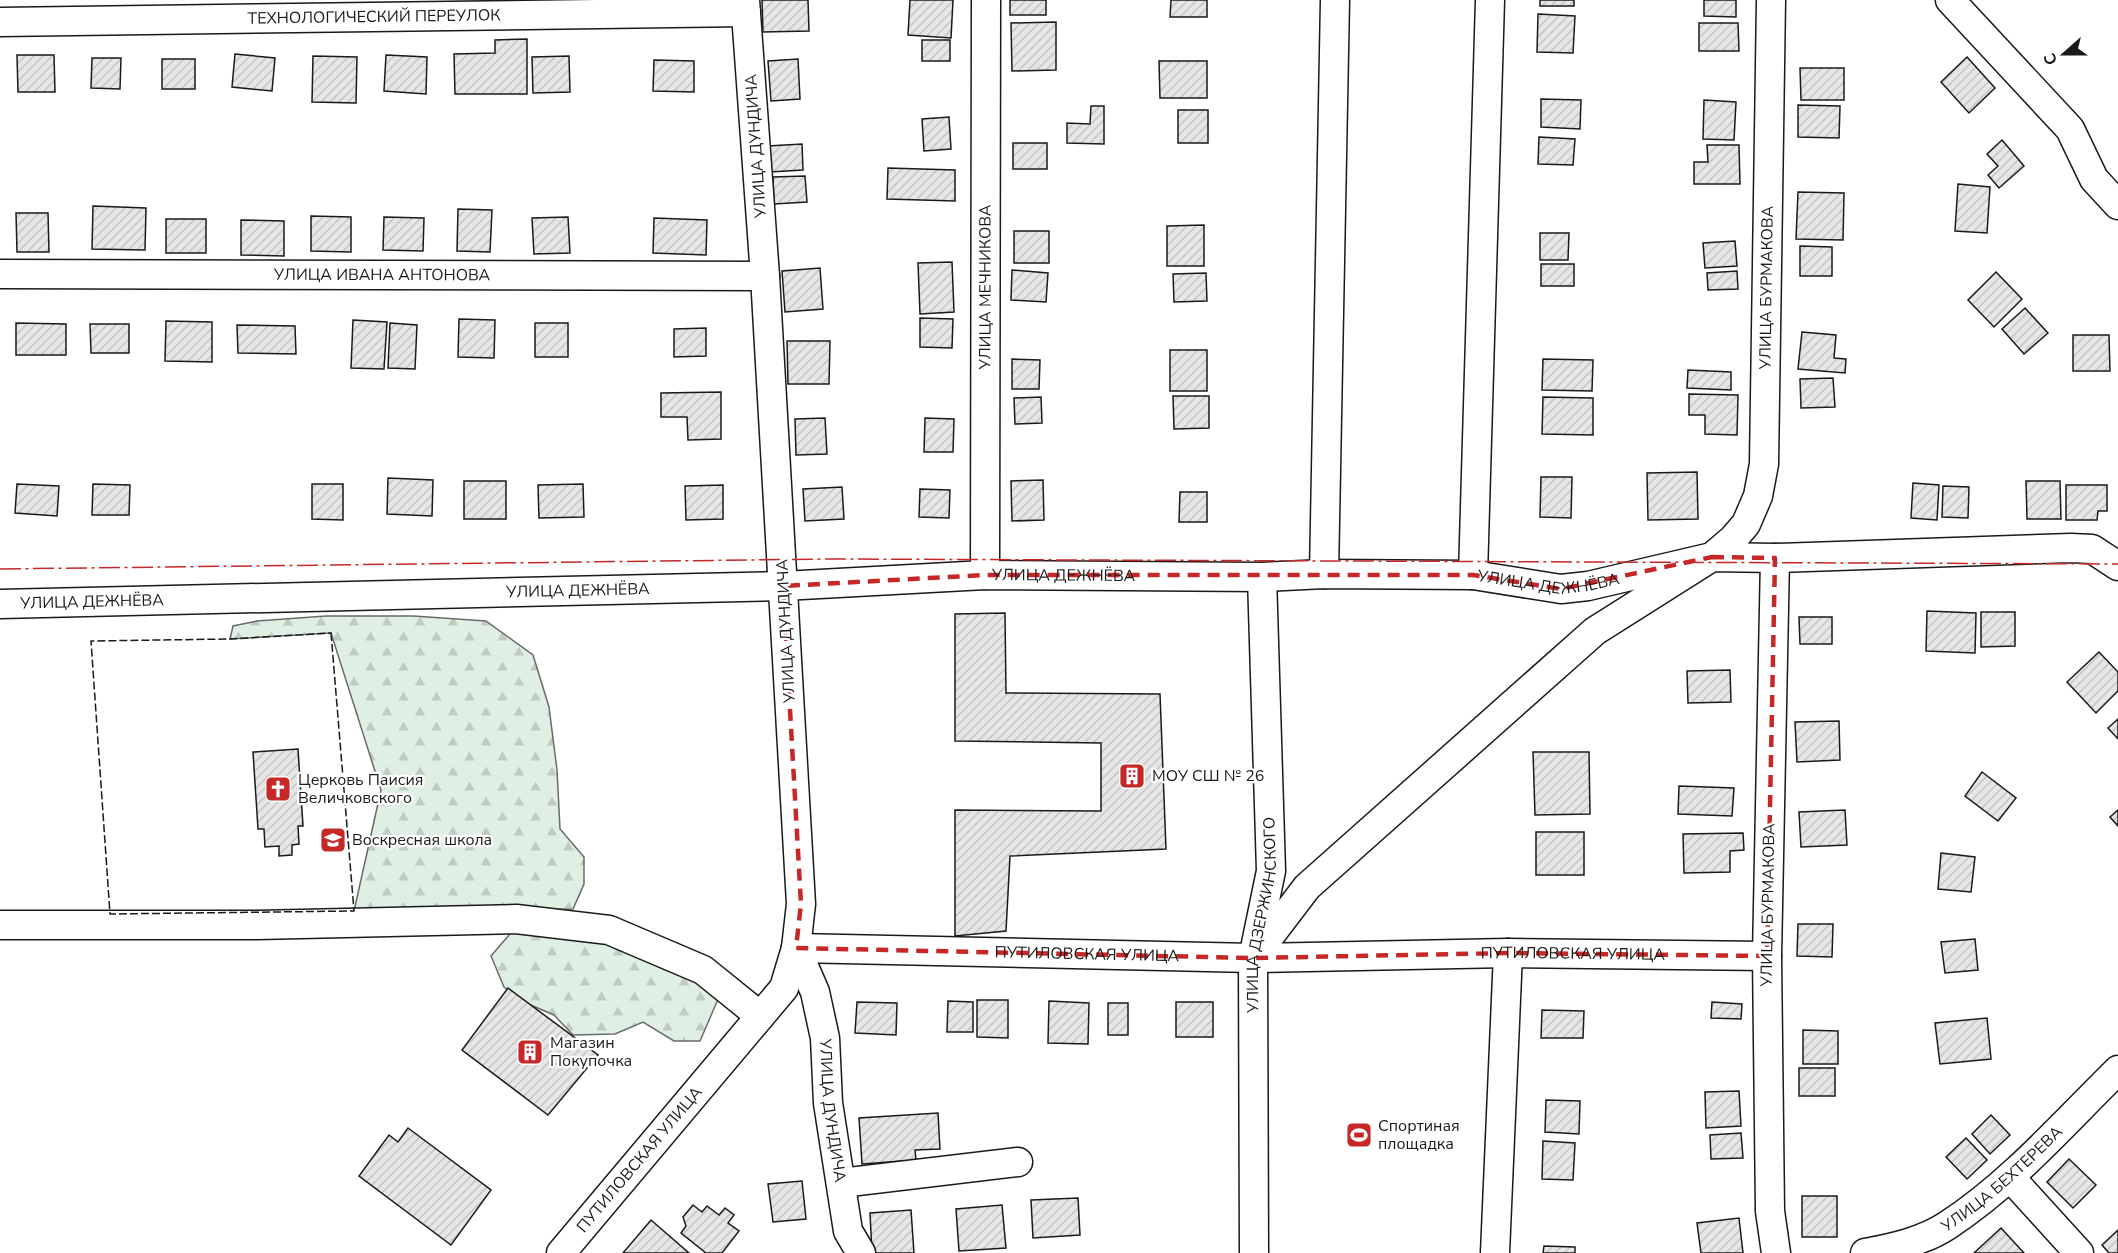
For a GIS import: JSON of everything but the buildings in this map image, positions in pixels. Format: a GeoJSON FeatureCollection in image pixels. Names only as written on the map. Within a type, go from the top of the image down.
{"type":"FeatureCollection","features":[{"type":"Feature","properties":{"kind":"street","name":"УЛИЦА МЕЧНИКОВА"},"geometry":{"type":"LineString","coordinates":[[985,575],[986,0]]}},
{"type":"Feature","properties":{"kind":"street"},"geometry":{"type":"LineString","coordinates":[[1324,574],[1335,0]]}},
{"type":"Feature","properties":{"kind":"street"},"geometry":{"type":"LineString","coordinates":[[1473,575],[1490,0]]}},
{"type":"Feature","properties":{"kind":"street","name":"УЛИЦА БУРМАКОВА"},"geometry":{"type":"LineString","coordinates":[[1253,958],[1307,887],[1595,631],[1712,557],[1746,524],[1758,496],[1764,464],[1771,0]]}},
{"type":"Feature","properties":{"kind":"street"},"geometry":{"type":"LineString","coordinates":[[1950,0],[2070,129],[2094,178],[2118,205]]}},
{"type":"Feature","properties":{"kind":"street","name":"ТЕХНОЛОГИЧЕСКИЙ ПЕРЕУЛОК"},"geometry":{"type":"LineString","coordinates":[[0,22],[746,6]]}},
{"type":"Feature","properties":{"kind":"street","name":"УЛИЦА ДУНДИЧА"},"geometry":{"type":"LineString","coordinates":[[746,6],[765,276],[801,904],[796,948],[815,992],[825,1038],[828,1103],[848,1231],[861,1253]]}},
{"type":"Feature","properties":{"kind":"street","name":"УЛИЦА ИВАНА АНТОНОВА"},"geometry":{"type":"LineString","coordinates":[[0,274],[765,276]]}},
{"type":"Feature","properties":{"kind":"street","name":"УЛИЦА ДЕЖНЁВА"},"geometry":{"type":"LineString","coordinates":[[0,604],[783,586],[985,575],[1262,577],[1324,574],[1473,575],[1561,589],[1588,586],[1712,557],[1775,558],[2071,548],[2092,549],[2118,566]]}},
{"type":"Feature","properties":{"kind":"street","name":"УЛИЦА БУРМАКОВА"},"geometry":{"type":"LineString","coordinates":[[1775,558],[1767,956],[1770,1211],[1776,1253]]}},
{"type":"Feature","properties":{"kind":"street","name":"УЛИЦА ДЗЕРЖИНСКОГО"},"geometry":{"type":"LineString","coordinates":[[1254,1253],[1253,958],[1271,871],[1262,577]]}},
{"type":"Feature","properties":{"kind":"street"},"geometry":{"type":"LineString","coordinates":[[0,925],[257,925],[516,919],[609,930],[703,970],[760,1016]]}},
{"type":"Feature","properties":{"kind":"street","name":"ПУТИЛОВСКАЯ УЛИЦА"},"geometry":{"type":"LineString","coordinates":[[561,1253],[784,988],[796,948],[1253,958],[1508,953],[1767,956]]}},
{"type":"Feature","properties":{"kind":"street"},"geometry":{"type":"LineString","coordinates":[[1495,1253],[1508,953]]}},
{"type":"Feature","properties":{"kind":"street","name":"УЛИЦА БЕХТЕРЕВА"},"geometry":{"type":"LineString","coordinates":[[1865,1253],[1920,1239],[1947,1226],[2010,1178],[2118,1070]]}},
{"type":"Feature","properties":{"kind":"street"},"geometry":{"type":"LineString","coordinates":[[841,1183],[1018,1162]]}},
{"type":"Feature","properties":{"kind":"street"},"geometry":{"type":"LineString","coordinates":[[2010,1178],[2079,1253]]}},
{"type":"Feature","properties":{"kind":"highlighted area"},"geometry":{"type":"Polygon","coordinates":[[[1712,557],[1775,558],[1767,956],[1508,953],[1253,958],[796,948],[801,904],[783,586],[985,575],[1473,575],[1561,589],[1712,557]]]}},
{"type":"Feature","properties":{"kind":"green space"},"geometry":{"type":"Polygon","coordinates":[[[326,616],[413,616],[486,621],[533,655],[549,707],[557,770],[560,829],[584,857],[584,884],[573,909],[354,911],[381,790],[331,633],[230,639],[233,626],[257,621],[326,616]]]}},
{"type":"Feature","properties":{"kind":"green space"},"geometry":{"type":"Polygon","coordinates":[[[515,928],[606,939],[699,978],[719,997],[700,1041],[674,1041],[643,1022],[615,1034],[573,1035],[554,1015],[519,1000],[504,987],[491,956],[515,928]]]}},
{"type":"Feature","properties":{"kind":"fence"},"geometry":{"type":"LineString","coordinates":[[331,633],[354,911],[110,914],[91,641],[230,639],[331,633]]}},
{"type":"Feature","properties":{"kind":"power"},"geometry":{"type":"LineString","coordinates":[[0,569],[829,559],[2118,564]]}},
{"type":"Feature","properties":{"kind":"place","name":"МОУ СШ № 26"},"geometry":{"type":"Point","coordinates":[1132,776]}},
{"type":"Feature","properties":{"kind":"place","name":"Церковь Паисия Величковского"},"geometry":{"type":"Point","coordinates":[278,789]}},
{"type":"Feature","properties":{"kind":"place","name":"Воскресная школа"},"geometry":{"type":"Point","coordinates":[333,840]}},
{"type":"Feature","properties":{"kind":"place","name":"Магазин Покупочка"},"geometry":{"type":"Point","coordinates":[530,1052]}},
{"type":"Feature","properties":{"kind":"place","name":"Спортиная площадка"},"geometry":{"type":"Point","coordinates":[1359,1135]}}]}
